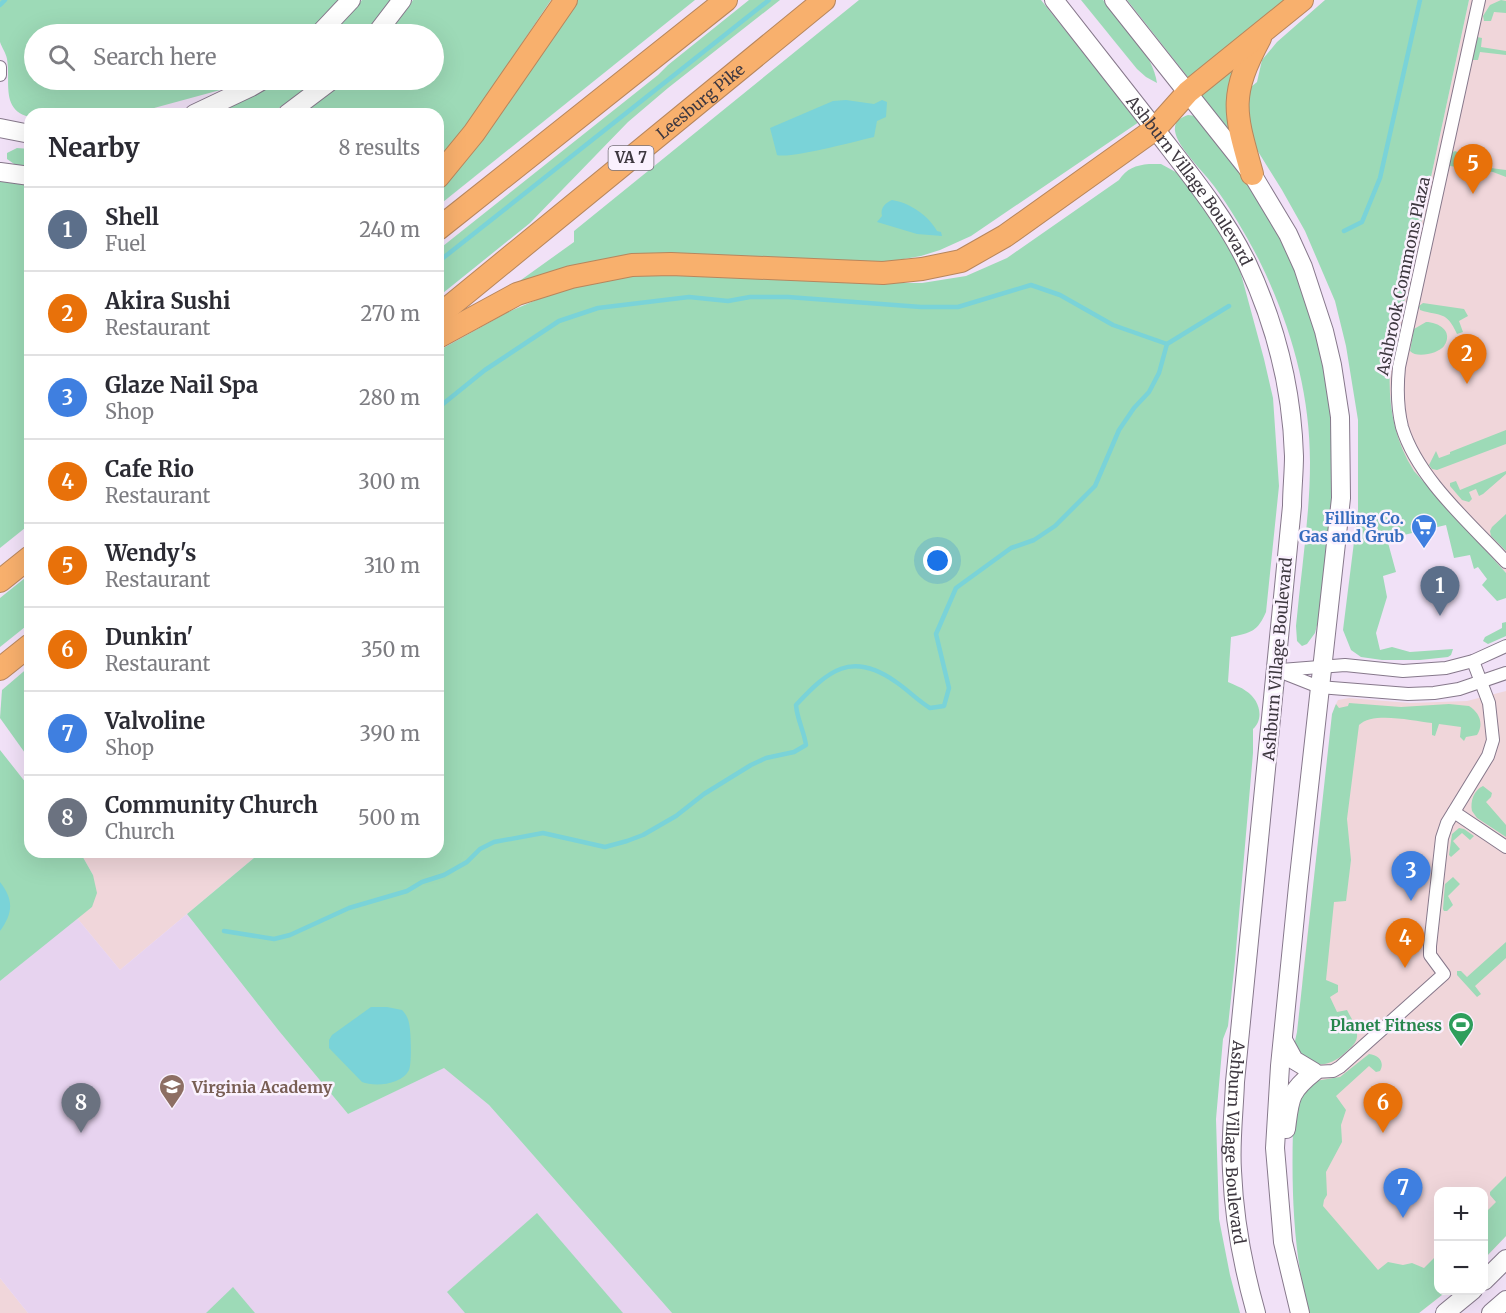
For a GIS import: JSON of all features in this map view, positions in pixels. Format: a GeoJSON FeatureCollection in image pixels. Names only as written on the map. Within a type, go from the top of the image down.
{"type":"FeatureCollection","features":[{"type":"Feature","properties":{"kind":"highway"},"geometry":{"type":"LineString","coordinates":[[444,170],[474,134],[566,0]]}},
{"type":"Feature","properties":{"kind":"highway"},"geometry":{"type":"LineString","coordinates":[[444,225],[726,0]]}},
{"type":"Feature","properties":{"kind":"highway","name":"Leesburg Pike"},"geometry":{"type":"LineString","coordinates":[[444,311],[824,0]]}},
{"type":"Feature","properties":{"kind":"highway"},"geometry":{"type":"LineString","coordinates":[[444,334],[517,294],[571,277],[633,265],[671,264],[883,273],[922,269],[962,261],[1005,236],[1155,129],[1188,92],[1302,0]]}},
{"type":"Feature","properties":{"kind":"highway"},"geometry":{"type":"LineString","coordinates":[[1252,174],[1237,118],[1237,105],[1239,83],[1247,62],[1264,31]]}},
{"type":"Feature","properties":{"kind":"highway"},"geometry":{"type":"LineString","coordinates":[[0,581],[24,562]]}},
{"type":"Feature","properties":{"kind":"highway"},"geometry":{"type":"LineString","coordinates":[[0,669],[24,650]]}},
{"type":"Feature","properties":{"kind":"main road"},"geometry":{"type":"LineString","coordinates":[[328,24],[351,0]]}},
{"type":"Feature","properties":{"kind":"main road"},"geometry":{"type":"LineString","coordinates":[[384,24],[402,0]]}},
{"type":"Feature","properties":{"kind":"main road","name":"Ashburn Village Boulevard"},"geometry":{"type":"LineString","coordinates":[[1054,0],[1200,186],[1230,232],[1261,296],[1278,351],[1289,408],[1294,457],[1292,506],[1235,1082],[1232,1139],[1232,1170],[1240,1241],[1256,1313]]}},
{"type":"Feature","properties":{"kind":"main road","name":"Ashburn Village Boulevard"},"geometry":{"type":"LineString","coordinates":[[1114,0],[1252,174],[1288,234],[1310,288],[1332,364],[1340,417],[1341,498],[1319,687],[1275,1137],[1276,1180],[1283,1242],[1300,1313]]}},
{"type":"Feature","properties":{"kind":"main road"},"geometry":{"type":"LineString","coordinates":[[207,108],[245,90]]}},
{"type":"Feature","properties":{"kind":"main road"},"geometry":{"type":"LineString","coordinates":[[295,108],[319,90]]}},
{"type":"Feature","properties":{"kind":"main road"},"geometry":{"type":"LineString","coordinates":[[0,128],[24,133]]}},
{"type":"Feature","properties":{"kind":"main road"},"geometry":{"type":"LineString","coordinates":[[0,172],[24,175]]}},
{"type":"Feature","properties":{"kind":"main road"},"geometry":{"type":"LineString","coordinates":[[1276,1180],[1291,1097],[1298,1085],[1314,1072],[1294,1060],[1283,1040]]}},
{"type":"Feature","properties":{"kind":"main road"},"geometry":{"type":"LineString","coordinates":[[1488,1277],[1506,1259]]}},
{"type":"Feature","properties":{"kind":"main road"},"geometry":{"type":"LineString","coordinates":[[1445,1313],[1467,1295]]}},
{"type":"Feature","properties":{"kind":"main road"},"geometry":{"type":"LineString","coordinates":[[1491,1313],[1506,1300]]}},
{"type":"Feature","properties":{"kind":"street","name":"Ashbrook Commons Plaza"},"geometry":{"type":"LineString","coordinates":[[1479,0],[1399,367],[1398,397],[1402,427],[1422,468],[1437,488],[1506,562]]}},
{"type":"Feature","properties":{"kind":"street"},"geometry":{"type":"LineString","coordinates":[[0,67],[0,75]]}},
{"type":"Feature","properties":{"kind":"street"},"geometry":{"type":"LineString","coordinates":[[1276,670],[1322,665],[1403,671],[1446,668],[1473,661],[1506,646]]}},
{"type":"Feature","properties":{"kind":"street"},"geometry":{"type":"LineString","coordinates":[[1314,1072],[1333,1071],[1340,1067],[1444,974],[1430,955],[1442,843],[1448,823],[1488,756],[1493,740],[1489,703],[1473,661]]}},
{"type":"Feature","properties":{"kind":"street"},"geometry":{"type":"LineString","coordinates":[[1276,670],[1319,687],[1408,694],[1459,689],[1506,673]]}},
{"type":"Feature","properties":{"kind":"street"},"geometry":{"type":"LineString","coordinates":[[1454,812],[1506,847]]}},
{"type":"Feature","properties":{"kind":"shaded area"},"geometry":{"type":"Polygon","coordinates":[[[0,0],[338,0],[317,24],[24,24],[24,90],[220,90],[154,108],[24,108],[24,114],[14,108],[11,101],[7,59],[0,42],[0,0]]]}},
{"type":"Feature","properties":{"kind":"shaded area"},"geometry":{"type":"Polygon","coordinates":[[[362,0],[392,0],[374,24],[340,24],[362,0]]]}},
{"type":"Feature","properties":{"kind":"shaded area"},"geometry":{"type":"Polygon","coordinates":[[[413,0],[551,0],[444,156],[444,108],[311,108],[333,90],[444,90],[444,24],[395,24],[413,0]]]}},
{"type":"Feature","properties":{"kind":"shaded area"},"geometry":{"type":"Polygon","coordinates":[[[576,0],[695,0],[444,201],[444,178],[576,0]]]}},
{"type":"Feature","properties":{"kind":"shaded area"},"geometry":{"type":"Polygon","coordinates":[[[749,0],[780,0],[628,122],[530,223],[444,292],[444,245],[749,0]]]}},
{"type":"Feature","properties":{"kind":"shaded area"},"geometry":{"type":"Polygon","coordinates":[[[859,0],[1041,0],[1139,122],[971,236],[921,256],[881,263],[665,253],[518,285],[521,280],[574,242],[574,231],[859,0]]]}},
{"type":"Feature","properties":{"kind":"shaded area"},"geometry":{"type":"Polygon","coordinates":[[[1081,0],[1103,0],[1111,8],[1128,28],[1150,61],[1157,83],[1137,69],[1081,0]]]}},
{"type":"Feature","properties":{"kind":"shaded area"},"geometry":{"type":"Polygon","coordinates":[[[1127,0],[1286,0],[1190,80],[1127,0]]]}},
{"type":"Feature","properties":{"kind":"shaded area"},"geometry":{"type":"Polygon","coordinates":[[[1325,0],[1469,0],[1390,368],[1390,395],[1397,434],[1407,459],[1414,471],[1506,573],[1506,598],[1497,601],[1482,585],[1487,579],[1478,567],[1474,569],[1470,555],[1454,558],[1446,525],[1387,539],[1396,572],[1383,576],[1387,597],[1376,633],[1380,650],[1392,647],[1410,652],[1453,649],[1448,657],[1382,660],[1361,657],[1351,650],[1343,630],[1358,510],[1358,420],[1346,346],[1335,301],[1305,231],[1249,137],[1245,92],[1257,82],[1262,60],[1277,42],[1325,0]]]}},
{"type":"Feature","properties":{"kind":"shaded area"},"geometry":{"type":"Polygon","coordinates":[[[1469,0],[1506,0],[1506,573],[1414,471],[1402,452],[1396,432],[1389,389],[1390,368],[1469,0]]]}},
{"type":"Feature","properties":{"kind":"shaded area"},"geometry":{"type":"Polygon","coordinates":[[[1501,0],[1506,1],[1506,13],[1494,12],[1491,21],[1484,21],[1483,16],[1490,5],[1501,0]]]}},
{"type":"Feature","properties":{"kind":"shaded area"},"geometry":{"type":"Polygon","coordinates":[[[1477,37],[1482,38],[1481,47],[1506,51],[1506,55],[1480,52],[1478,60],[1473,60],[1477,37]]]}},
{"type":"Feature","properties":{"kind":"shaded area"},"geometry":{"type":"Polygon","coordinates":[[[1235,67],[1230,131],[1201,96],[1235,67]]]}},
{"type":"Feature","properties":{"kind":"shaded area"},"geometry":{"type":"Polygon","coordinates":[[[262,90],[305,90],[279,108],[229,108],[262,90]]]}},
{"type":"Feature","properties":{"kind":"shaded area"},"geometry":{"type":"Polygon","coordinates":[[[846,100],[874,104],[882,100],[887,102],[886,117],[877,121],[874,137],[808,152],[777,155],[770,128],[833,101],[846,100]]]}},
{"type":"Feature","properties":{"kind":"shaded area"},"geometry":{"type":"Polygon","coordinates":[[[1188,115],[1196,116],[1246,179],[1285,246],[1314,320],[1325,368],[1332,410],[1334,503],[1318,621],[1315,633],[1307,644],[1302,646],[1297,641],[1296,626],[1307,523],[1310,462],[1302,383],[1289,333],[1259,260],[1244,232],[1210,180],[1186,152],[1177,137],[1175,128],[1177,122],[1188,115]]]}},
{"type":"Feature","properties":{"kind":"shaded area"},"geometry":{"type":"Polygon","coordinates":[[[17,148],[24,149],[24,167],[17,166],[7,159],[7,153],[17,148]]]}},
{"type":"Feature","properties":{"kind":"shaded area"},"geometry":{"type":"Polygon","coordinates":[[[1455,151],[1460,153],[1460,164],[1506,170],[1506,177],[1493,172],[1450,166],[1451,153],[1455,151]]]}},
{"type":"Feature","properties":{"kind":"shaded area"},"geometry":{"type":"Polygon","coordinates":[[[1161,164],[1183,176],[1215,223],[1238,263],[1273,398],[1279,486],[1266,612],[1253,630],[1231,637],[1228,682],[1251,694],[1259,709],[1259,720],[1253,729],[1253,753],[1235,961],[1228,1026],[1223,1039],[1216,1119],[1219,1219],[1240,1313],[672,1313],[489,1105],[444,1068],[348,1114],[187,914],[254,858],[444,858],[444,348],[508,312],[553,293],[620,277],[661,275],[922,283],[966,276],[1007,258],[1119,180],[1128,170],[1161,164]]]}},
{"type":"Feature","properties":{"kind":"shaded area"},"geometry":{"type":"Polygon","coordinates":[[[0,181],[24,183],[24,529],[0,548],[0,181]]]}},
{"type":"Feature","properties":{"kind":"shaded area"},"geometry":{"type":"Polygon","coordinates":[[[892,200],[918,211],[937,231],[941,232],[942,236],[917,234],[877,222],[882,216],[884,206],[892,200]]]}},
{"type":"Feature","properties":{"kind":"shaded area"},"geometry":{"type":"Polygon","coordinates":[[[1423,303],[1464,309],[1468,316],[1459,321],[1463,332],[1457,334],[1446,318],[1420,310],[1419,306],[1423,303]]]}},
{"type":"Feature","properties":{"kind":"shaded area"},"geometry":{"type":"Polygon","coordinates":[[[1426,322],[1443,328],[1447,341],[1441,349],[1433,353],[1418,355],[1410,351],[1414,329],[1426,322]]]}},
{"type":"Feature","properties":{"kind":"shaded area"},"geometry":{"type":"Polygon","coordinates":[[[1506,430],[1506,444],[1437,470],[1432,469],[1429,465],[1436,451],[1439,458],[1506,430]]]}},
{"type":"Feature","properties":{"kind":"shaded area"},"geometry":{"type":"Polygon","coordinates":[[[1506,471],[1506,474],[1483,494],[1479,496],[1476,489],[1469,492],[1472,499],[1469,502],[1462,500],[1450,486],[1450,483],[1456,481],[1460,490],[1506,471]]]}},
{"type":"Feature","properties":{"kind":"shaded area"},"geometry":{"type":"Polygon","coordinates":[[[1506,514],[1506,551],[1491,536],[1490,531],[1506,514]]]}},
{"type":"Feature","properties":{"kind":"shaded area"},"geometry":{"type":"Polygon","coordinates":[[[24,579],[24,628],[0,647],[0,598],[24,579]]]}},
{"type":"Feature","properties":{"kind":"shaded area"},"geometry":{"type":"Polygon","coordinates":[[[1506,622],[1506,636],[1488,644],[1483,641],[1485,637],[1502,628],[1502,623],[1506,622]]]}},
{"type":"Feature","properties":{"kind":"shaded area"},"geometry":{"type":"Polygon","coordinates":[[[24,671],[24,752],[0,718],[2,690],[24,671]]]}},
{"type":"Feature","properties":{"kind":"shaded area"},"geometry":{"type":"Polygon","coordinates":[[[1506,691],[1506,1236],[1488,1255],[1488,1187],[1434,1187],[1434,1295],[1442,1295],[1419,1313],[1309,1313],[1293,1194],[1294,1102],[1303,973],[1334,708],[1338,700],[1349,698],[1410,703],[1467,701],[1506,691]]]}},
{"type":"Feature","properties":{"kind":"shaded area"},"geometry":{"type":"Polygon","coordinates":[[[1349,703],[1401,707],[1449,704],[1469,706],[1478,715],[1480,727],[1477,735],[1466,737],[1464,741],[1460,737],[1461,727],[1439,724],[1435,736],[1432,735],[1432,723],[1374,718],[1359,725],[1347,819],[1351,860],[1346,901],[1334,902],[1326,980],[1338,985],[1338,992],[1330,997],[1337,1012],[1347,1010],[1357,1037],[1356,1042],[1336,1060],[1326,1064],[1315,1064],[1303,1062],[1292,1041],[1295,1041],[1297,1032],[1332,714],[1336,704],[1339,708],[1348,706],[1349,703]]]}},
{"type":"Feature","properties":{"kind":"shaded area"},"geometry":{"type":"Polygon","coordinates":[[[0,750],[24,780],[24,858],[83,858],[93,875],[97,893],[92,907],[0,981],[0,750]]]}},
{"type":"Feature","properties":{"kind":"shaded area"},"geometry":{"type":"Polygon","coordinates":[[[1483,786],[1492,793],[1486,802],[1506,825],[1506,837],[1477,818],[1472,811],[1473,796],[1483,786]]]}},
{"type":"Feature","properties":{"kind":"shaded area"},"geometry":{"type":"Polygon","coordinates":[[[1459,828],[1474,836],[1470,840],[1462,833],[1453,841],[1460,849],[1451,857],[1449,855],[1452,834],[1459,828]]]}},
{"type":"Feature","properties":{"kind":"shaded area"},"geometry":{"type":"Polygon","coordinates":[[[83,858],[254,858],[120,970],[77,918],[92,907],[93,875],[83,858]]]}},
{"type":"Feature","properties":{"kind":"shaded area"},"geometry":{"type":"Polygon","coordinates":[[[1453,877],[1460,884],[1448,896],[1453,905],[1444,911],[1445,884],[1453,877]]]}},
{"type":"Feature","properties":{"kind":"shaded area"},"geometry":{"type":"Polygon","coordinates":[[[0,882],[8,895],[10,906],[0,931],[0,882]]]}},
{"type":"Feature","properties":{"kind":"shaded area","name":"Virginia Academy"},"geometry":{"type":"Polygon","coordinates":[[[187,914],[348,1114],[444,1067],[489,1105],[672,1313],[28,1313],[0,1278],[0,981],[77,918],[120,970],[187,914]]]}},
{"type":"Feature","properties":{"kind":"shaded area"},"geometry":{"type":"Polygon","coordinates":[[[1506,942],[1506,958],[1475,986],[1481,994],[1477,997],[1457,975],[1457,971],[1461,971],[1467,977],[1506,942]]]}},
{"type":"Feature","properties":{"kind":"shaded area"},"geometry":{"type":"Polygon","coordinates":[[[371,1007],[402,1010],[409,1023],[411,1061],[409,1070],[400,1079],[387,1084],[362,1082],[329,1048],[332,1035],[371,1007]]]}},
{"type":"Feature","properties":{"kind":"shaded area"},"geometry":{"type":"Polygon","coordinates":[[[1369,1054],[1376,1056],[1382,1065],[1380,1071],[1376,1072],[1369,1066],[1336,1096],[1346,1110],[1341,1125],[1342,1142],[1326,1172],[1327,1195],[1323,1206],[1378,1270],[1388,1262],[1403,1265],[1412,1263],[1424,1268],[1434,1258],[1434,1295],[1442,1295],[1419,1313],[1309,1313],[1299,1261],[1294,1208],[1294,1102],[1315,1081],[1340,1077],[1369,1054]]]}},
{"type":"Feature","properties":{"kind":"shaded area"},"geometry":{"type":"Polygon","coordinates":[[[1506,1176],[1506,1236],[1488,1255],[1488,1210],[1496,1202],[1490,1192],[1506,1176]]]}},
{"type":"Feature","properties":{"kind":"shaded area"},"geometry":{"type":"Polygon","coordinates":[[[537,1213],[623,1313],[465,1313],[447,1292],[537,1213]]]}},
{"type":"Feature","properties":{"kind":"shaded area"},"geometry":{"type":"Polygon","coordinates":[[[0,1278],[28,1313],[0,1313],[0,1278]]]}},
{"type":"Feature","properties":{"kind":"shaded area"},"geometry":{"type":"Polygon","coordinates":[[[233,1287],[255,1313],[206,1313],[233,1287]]]}},
{"type":"Feature","properties":{"kind":"waterway"},"geometry":{"type":"LineString","coordinates":[[0,5],[5,0]]}},
{"type":"Feature","properties":{"kind":"waterway"},"geometry":{"type":"LineString","coordinates":[[444,257],[769,0]]}},
{"type":"Feature","properties":{"kind":"waterway"},"geometry":{"type":"LineString","coordinates":[[1344,231],[1362,222],[1380,178],[1420,0]]}},
{"type":"Feature","properties":{"kind":"waterway"},"geometry":{"type":"LineString","coordinates":[[444,403],[485,370],[559,321],[598,308],[689,297],[728,301],[750,297],[788,297],[921,307],[958,307],[1031,285],[1060,295],[1113,325],[1167,344]]}},
{"type":"Feature","properties":{"kind":"waterway"},"geometry":{"type":"LineString","coordinates":[[224,931],[274,939],[290,935],[349,908],[407,891],[422,882],[444,875],[467,862],[480,849],[494,842],[543,833],[605,847],[643,835],[676,816],[704,794],[751,765],[766,758],[794,752],[806,745],[796,705],[830,674],[841,669],[853,666],[866,667],[880,672],[930,708],[944,706],[949,688],[936,634],[956,588],[1011,548],[1034,540],[1055,526],[1095,486],[1119,430],[1134,408],[1149,392],[1159,373],[1167,344],[1229,306]]}},
{"type":"Feature","properties":{"kind":"place","name":"Wendy's"},"geometry":{"type":"Point","coordinates":[1473,194]}},
{"type":"Feature","properties":{"kind":"place","name":"Akira Sushi"},"geometry":{"type":"Point","coordinates":[1467,384]}},
{"type":"Feature","properties":{"kind":"place","name":"Filling Co. Gas and Grub"},"geometry":{"type":"Point","coordinates":[1424,550]}},
{"type":"Feature","properties":{"kind":"place","name":"Shell"},"geometry":{"type":"Point","coordinates":[1440,616]}},
{"type":"Feature","properties":{"kind":"place","name":"Glaze Nail Spa"},"geometry":{"type":"Point","coordinates":[1411,901]}},
{"type":"Feature","properties":{"kind":"place","name":"Cafe Rio"},"geometry":{"type":"Point","coordinates":[1405,968]}},
{"type":"Feature","properties":{"kind":"place","name":"Planet Fitness"},"geometry":{"type":"Point","coordinates":[1461,1048]}},
{"type":"Feature","properties":{"kind":"place","name":"Virginia Academy"},"geometry":{"type":"Point","coordinates":[172,1110]}},
{"type":"Feature","properties":{"kind":"place","name":"Community Church"},"geometry":{"type":"Point","coordinates":[81,1133]}},
{"type":"Feature","properties":{"kind":"place","name":"Dunkin'"},"geometry":{"type":"Point","coordinates":[1383,1133]}},
{"type":"Feature","properties":{"kind":"place","name":"Valvoline"},"geometry":{"type":"Point","coordinates":[1403,1218]}}]}
